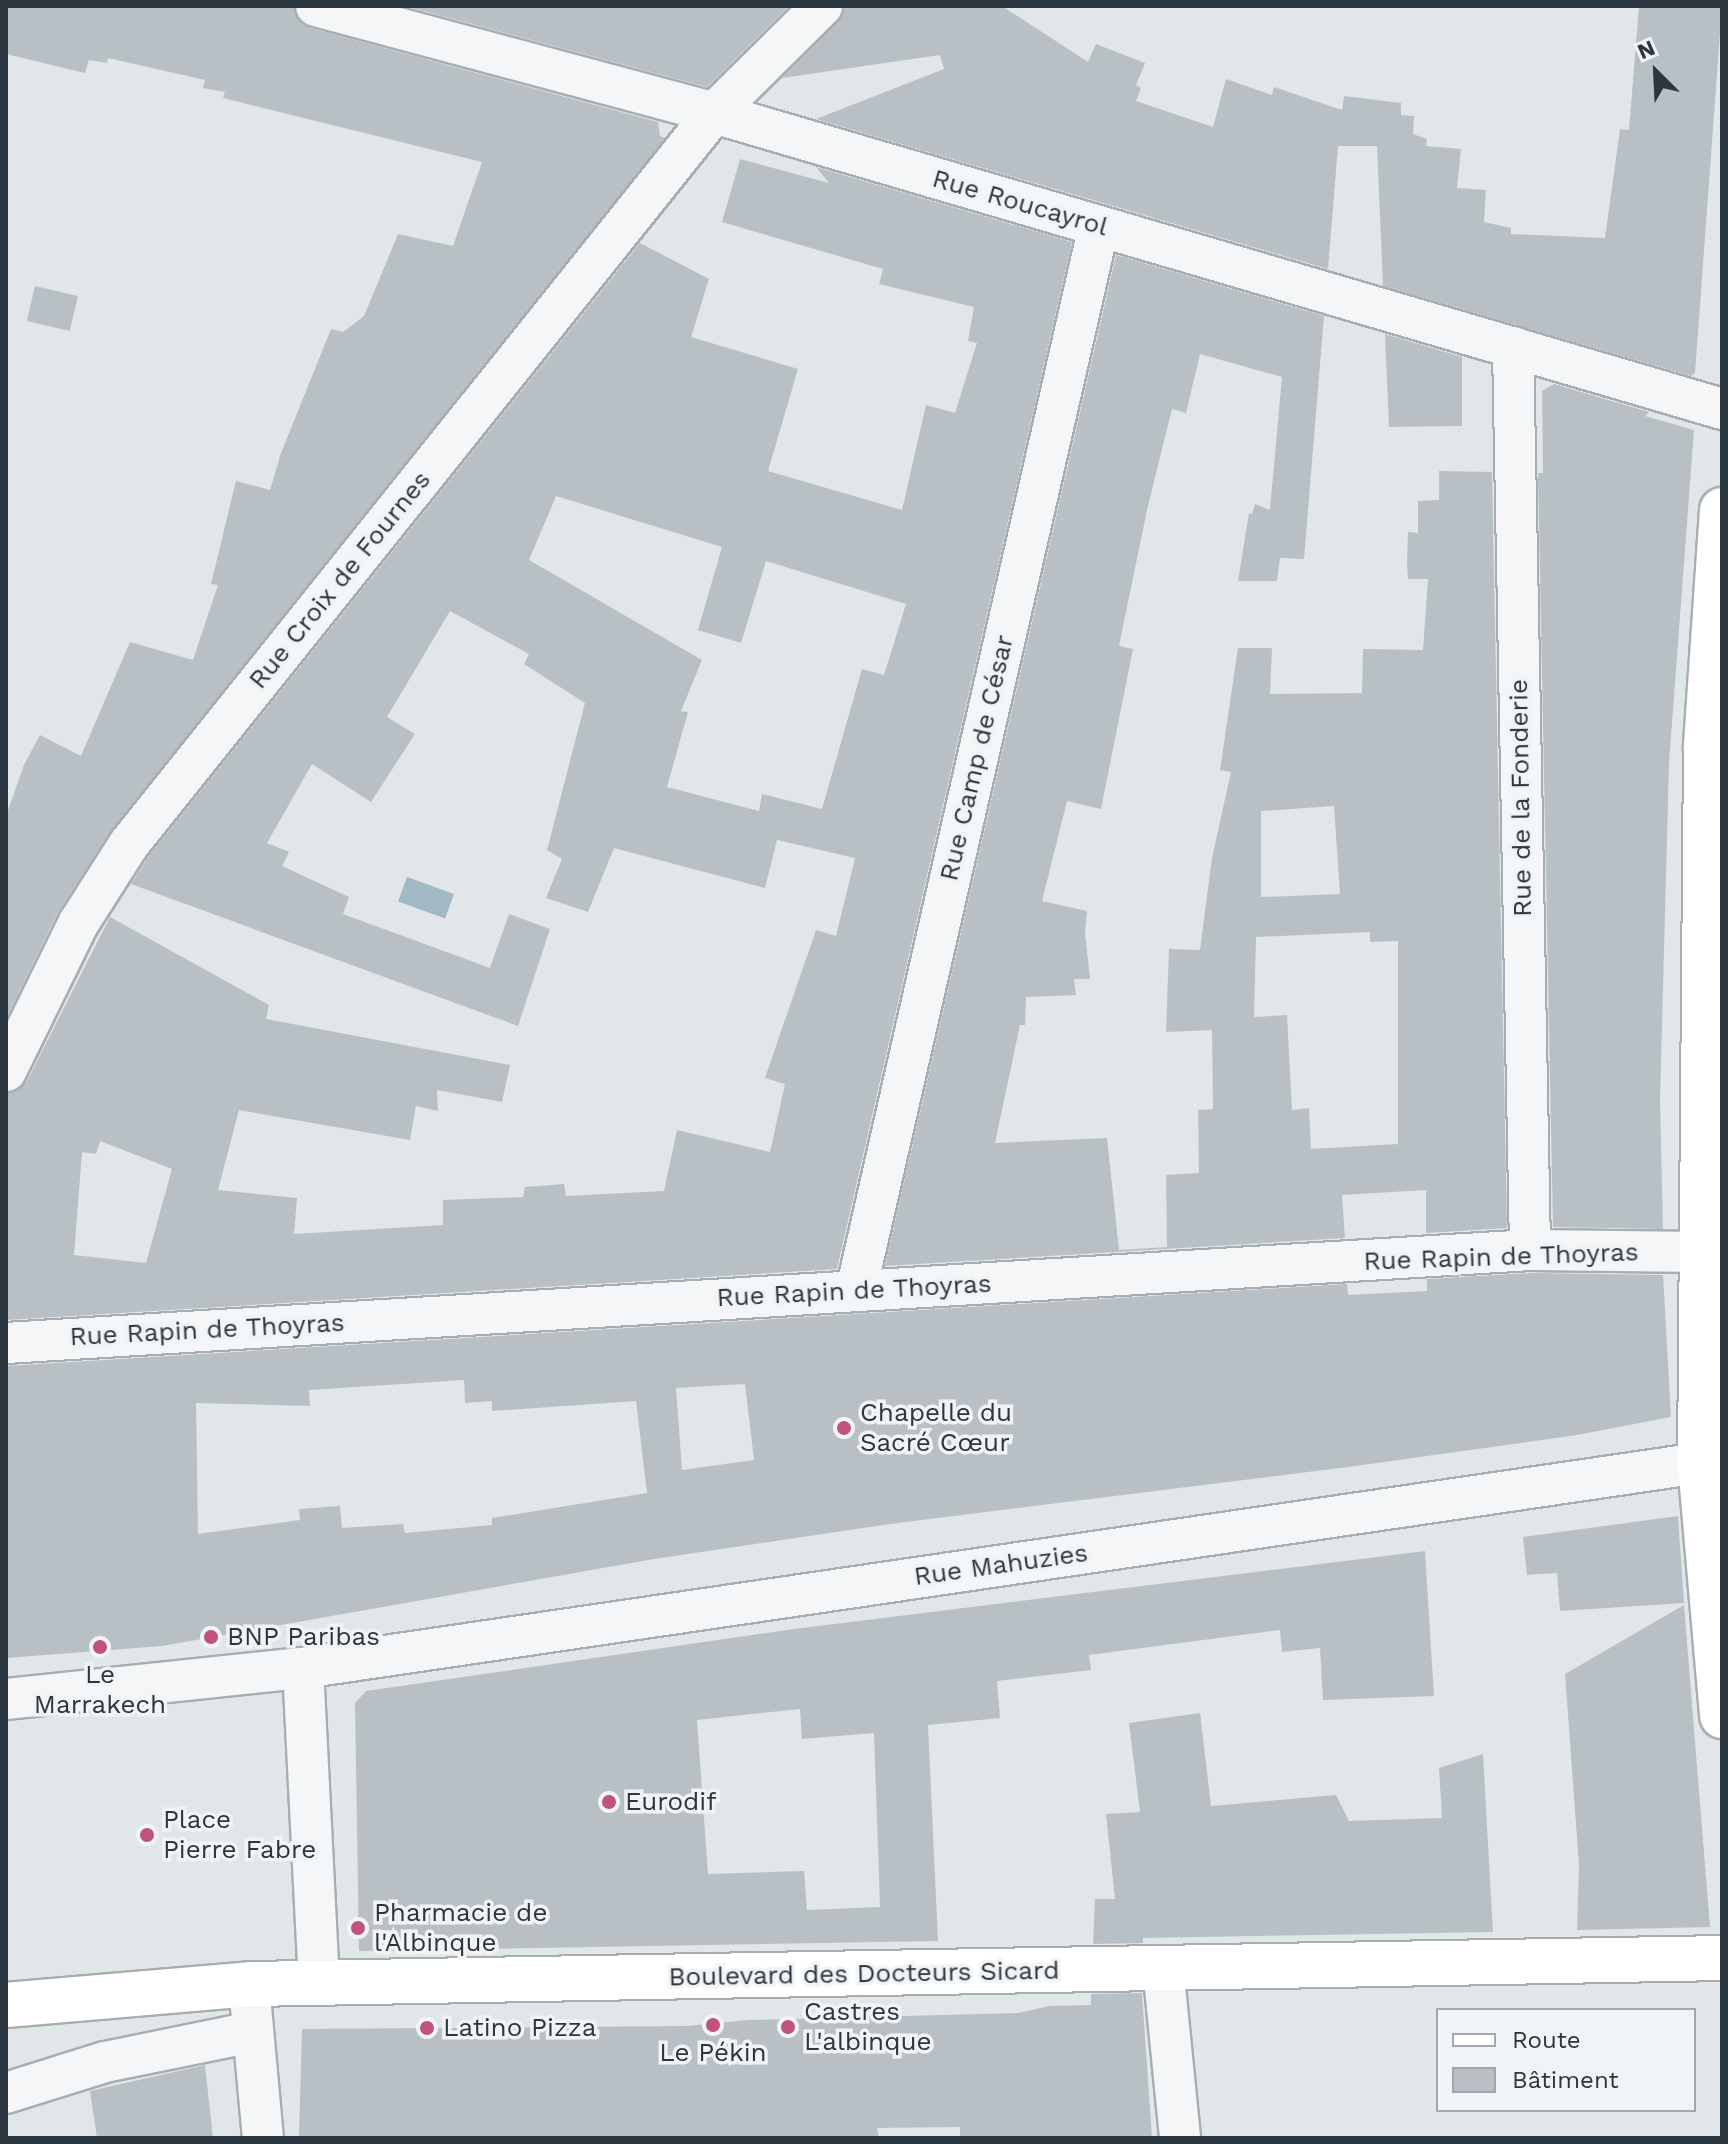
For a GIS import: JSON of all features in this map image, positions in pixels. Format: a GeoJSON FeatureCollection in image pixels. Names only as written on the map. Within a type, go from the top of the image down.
{"type":"FeatureCollection","features":[{"type":"Feature","properties":{"kind":"main road"},"geometry":{"type":"LineString","coordinates":[[1722,510],[1706,747],[1700,1463],[1722,1716]]}},
{"type":"Feature","properties":{"kind":"main road","name":"Boulevard des Docteurs Sicard"},"geometry":{"type":"LineString","coordinates":[[6,2005],[250,1984],[1722,1958]]}},
{"type":"Feature","properties":{"kind":"street","name":"Rue Roucayrol"},"geometry":{"type":"LineString","coordinates":[[316,6],[714,113],[1722,409]]}},
{"type":"Feature","properties":{"kind":"street","name":"Rue Croix de Fournes"},"geometry":{"type":"LineString","coordinates":[[6,1071],[78,924],[129,844],[714,113],[822,6]]}},
{"type":"Feature","properties":{"kind":"street","name":"Rue Camp de César"},"geometry":{"type":"LineString","coordinates":[[856,1291],[1099,226]]}},
{"type":"Feature","properties":{"kind":"street","name":"Rue de la Fonderie"},"geometry":{"type":"LineString","coordinates":[[1513,347],[1530,1250]]}},
{"type":"Feature","properties":{"kind":"street","name":"Rue Rapin de Thoyras"},"geometry":{"type":"LineString","coordinates":[[6,1343],[1530,1250],[1701,1252]]}},
{"type":"Feature","properties":{"kind":"street","name":"Rue Mahuzies"},"geometry":{"type":"LineString","coordinates":[[303,1668],[1700,1463]]}},
{"type":"Feature","properties":{"kind":"street"},"geometry":{"type":"LineString","coordinates":[[6,1699],[303,1668],[319,1983]]}},
{"type":"Feature","properties":{"kind":"street"},"geometry":{"type":"LineString","coordinates":[[1163,1967],[1180,2138]]}},
{"type":"Feature","properties":{"kind":"street"},"geometry":{"type":"LineString","coordinates":[[250,1984],[263,2138]]}},
{"type":"Feature","properties":{"kind":"street"},"geometry":{"type":"LineString","coordinates":[[6,2093],[105,2062],[253,2032]]}},
{"type":"Feature","properties":{"kind":"water"},"geometry":{"type":"Polygon","coordinates":[[[407,877],[454,894],[445,919],[398,901],[407,877]]]}},
{"type":"Feature","properties":{"kind":"building"},"geometry":{"type":"Polygon","coordinates":[[[6,6],[294,6],[299,22],[310,28],[658,122],[660,136],[665,138],[111,830],[57,914],[6,1019],[6,816],[24,765],[40,735],[81,756],[130,642],[193,660],[218,585],[211,584],[236,481],[270,490],[281,453],[331,329],[343,332],[364,316],[398,234],[453,246],[482,162],[223,98],[225,92],[203,88],[205,80],[108,58],[107,63],[89,60],[85,73],[6,54],[6,6]]]}},
{"type":"Feature","properties":{"kind":"building"},"geometry":{"type":"Polygon","coordinates":[[[405,6],[789,6],[707,87],[405,6]]]}},
{"type":"Feature","properties":{"kind":"building"},"geometry":{"type":"Polygon","coordinates":[[[844,6],[1002,6],[1088,62],[1096,44],[1145,63],[1136,85],[1141,88],[1136,101],[1213,127],[1226,79],[1272,95],[1274,87],[1342,110],[1344,96],[1401,103],[1401,115],[1414,116],[1413,134],[1427,139],[1426,146],[1461,149],[1457,188],[1486,190],[1484,222],[1511,228],[1511,234],[1605,238],[1620,129],[1629,130],[1639,6],[1722,6],[1695,373],[1691,376],[1383,286],[1377,146],[1338,146],[1328,269],[816,119],[944,69],[940,55],[782,78],[838,22],[844,6]]]}},
{"type":"Feature","properties":{"kind":"building"},"geometry":{"type":"Polygon","coordinates":[[[740,159],[829,183],[816,167],[1072,242],[837,1269],[6,1320],[6,1094],[18,1090],[27,1081],[110,917],[269,1005],[266,1019],[510,1065],[502,1102],[437,1090],[438,1111],[416,1106],[410,1140],[239,1110],[218,1190],[297,1198],[294,1234],[443,1225],[443,1200],[523,1197],[525,1187],[564,1184],[566,1196],[664,1191],[677,1130],[770,1152],[785,1084],[765,1078],[816,930],[836,936],[855,858],[777,840],[765,888],[614,848],[588,912],[546,898],[562,859],[547,850],[585,703],[524,664],[529,654],[450,611],[387,717],[415,734],[371,802],[312,764],[267,843],[289,852],[282,866],[349,897],[343,914],[490,968],[509,914],[550,929],[518,1026],[131,884],[148,857],[640,243],[709,279],[691,337],[798,369],[768,471],[902,510],[926,405],[955,413],[977,343],[968,341],[974,307],[879,284],[883,269],[722,222],[740,159]],[[556,496],[529,560],[702,660],[681,711],[688,712],[667,787],[759,811],[762,794],[822,809],[862,669],[884,675],[906,604],[766,561],[741,643],[698,630],[722,547],[556,496]],[[100,1141],[96,1154],[82,1152],[74,1255],[146,1263],[172,1169],[100,1141]]]}},
{"type":"Feature","properties":{"kind":"building"},"geometry":{"type":"Polygon","coordinates":[[[1116,255],[1324,316],[1304,559],[1280,558],[1277,581],[1238,581],[1249,513],[1252,514],[1255,504],[1270,510],[1282,377],[1200,354],[1186,413],[1172,409],[1119,646],[1133,649],[1101,809],[1067,801],[1042,901],[1087,911],[1085,933],[1090,979],[1074,979],[1076,995],[1026,997],[1025,1025],[1020,1025],[995,1143],[1107,1138],[1119,1250],[1167,1247],[1166,1175],[1199,1173],[1198,1110],[1213,1109],[1212,1030],[1166,1032],[1169,949],[1200,950],[1212,858],[1231,772],[1220,770],[1238,648],[1272,648],[1270,694],[1362,693],[1363,649],[1423,650],[1428,579],[1408,579],[1407,563],[1408,532],[1418,533],[1418,501],[1439,500],[1439,471],[1492,472],[1507,1228],[1426,1233],[1426,1190],[1342,1195],[1345,1238],[885,1266],[1116,255]],[[1334,806],[1261,811],[1261,897],[1340,894],[1334,806]],[[1370,932],[1256,937],[1254,1017],[1287,1015],[1292,1110],[1309,1108],[1311,1149],[1398,1144],[1398,941],[1370,942],[1370,932]]]}},
{"type":"Feature","properties":{"kind":"building"},"geometry":{"type":"Polygon","coordinates":[[[35,286],[78,296],[70,331],[27,321],[35,286]]]}},
{"type":"Feature","properties":{"kind":"building"},"geometry":{"type":"Polygon","coordinates":[[[1385,334],[1462,357],[1462,426],[1389,427],[1385,334]]]}},
{"type":"Feature","properties":{"kind":"building"},"geometry":{"type":"Polygon","coordinates":[[[1554,384],[1649,412],[1645,416],[1694,430],[1669,763],[1660,1100],[1663,1229],[1553,1227],[1538,473],[1543,473],[1542,391],[1554,384]]]}},
{"type":"Feature","properties":{"kind":"building"},"geometry":{"type":"Polygon","coordinates":[[[1531,1273],[1663,1275],[1671,1417],[1577,1435],[1348,1467],[890,1524],[654,1559],[162,1646],[6,1658],[6,1366],[1347,1284],[1348,1295],[1427,1291],[1427,1279],[1531,1273]],[[464,1380],[309,1390],[310,1406],[196,1403],[198,1534],[300,1520],[299,1509],[340,1506],[342,1528],[403,1524],[405,1533],[492,1525],[492,1518],[647,1493],[636,1401],[492,1411],[492,1401],[465,1403],[464,1380]],[[745,1384],[676,1388],[682,1470],[754,1460],[745,1384]]]}},
{"type":"Feature","properties":{"kind":"building"},"geometry":{"type":"Polygon","coordinates":[[[1678,1516],[1684,1603],[1560,1611],[1557,1573],[1527,1575],[1523,1537],[1678,1516]]]}},
{"type":"Feature","properties":{"kind":"building"},"geometry":{"type":"Polygon","coordinates":[[[1425,1551],[1434,1696],[1323,1700],[1320,1648],[1282,1652],[1280,1630],[1089,1655],[1091,1670],[997,1681],[1000,1718],[928,1725],[938,1941],[359,1951],[355,1703],[366,1691],[794,1629],[1425,1551]],[[800,1709],[697,1720],[708,1874],[804,1871],[807,1910],[880,1907],[874,1733],[802,1739],[800,1709]]]}},
{"type":"Feature","properties":{"kind":"building"},"geometry":{"type":"Polygon","coordinates":[[[1684,1605],[1710,1927],[1577,1930],[1579,1865],[1565,1674],[1684,1605]]]}},
{"type":"Feature","properties":{"kind":"building"},"geometry":{"type":"Polygon","coordinates":[[[1200,1713],[1211,1806],[1336,1795],[1349,1821],[1442,1818],[1439,1768],[1483,1754],[1493,1932],[1143,1938],[1143,1943],[1093,1944],[1095,1899],[1115,1899],[1106,1814],[1140,1812],[1129,1723],[1200,1713]]]}},
{"type":"Feature","properties":{"kind":"building"},"geometry":{"type":"Polygon","coordinates":[[[1142,1993],[1152,2138],[960,2138],[960,2127],[877,2128],[879,2138],[299,2138],[302,2029],[687,2026],[748,2020],[1018,2013],[1049,2006],[1091,2005],[1091,1994],[1142,1993]]]}},
{"type":"Feature","properties":{"kind":"building"},"geometry":{"type":"Polygon","coordinates":[[[205,2065],[213,2138],[97,2138],[90,2091],[205,2065]]]}},
{"type":"Feature","properties":{"kind":"place","name":"Chapelle du Sacré Cœur"},"geometry":{"type":"Point","coordinates":[844,1428]}},
{"type":"Feature","properties":{"kind":"place","name":"BNP Paribas"},"geometry":{"type":"Point","coordinates":[211,1637]}},
{"type":"Feature","properties":{"kind":"place","name":"Le Marrakech"},"geometry":{"type":"Point","coordinates":[100,1647]}},
{"type":"Feature","properties":{"kind":"place","name":"Eurodif"},"geometry":{"type":"Point","coordinates":[609,1802]}},
{"type":"Feature","properties":{"kind":"place","name":"Place Pierre Fabre"},"geometry":{"type":"Point","coordinates":[147,1835]}},
{"type":"Feature","properties":{"kind":"place","name":"Pharmacie de l'Albinque"},"geometry":{"type":"Point","coordinates":[358,1928]}},
{"type":"Feature","properties":{"kind":"place","name":"Le Pékin"},"geometry":{"type":"Point","coordinates":[713,2025]}},
{"type":"Feature","properties":{"kind":"place","name":"Castres L'albinque"},"geometry":{"type":"Point","coordinates":[788,2027]}},
{"type":"Feature","properties":{"kind":"place","name":"Latino Pizza"},"geometry":{"type":"Point","coordinates":[427,2028]}}]}
